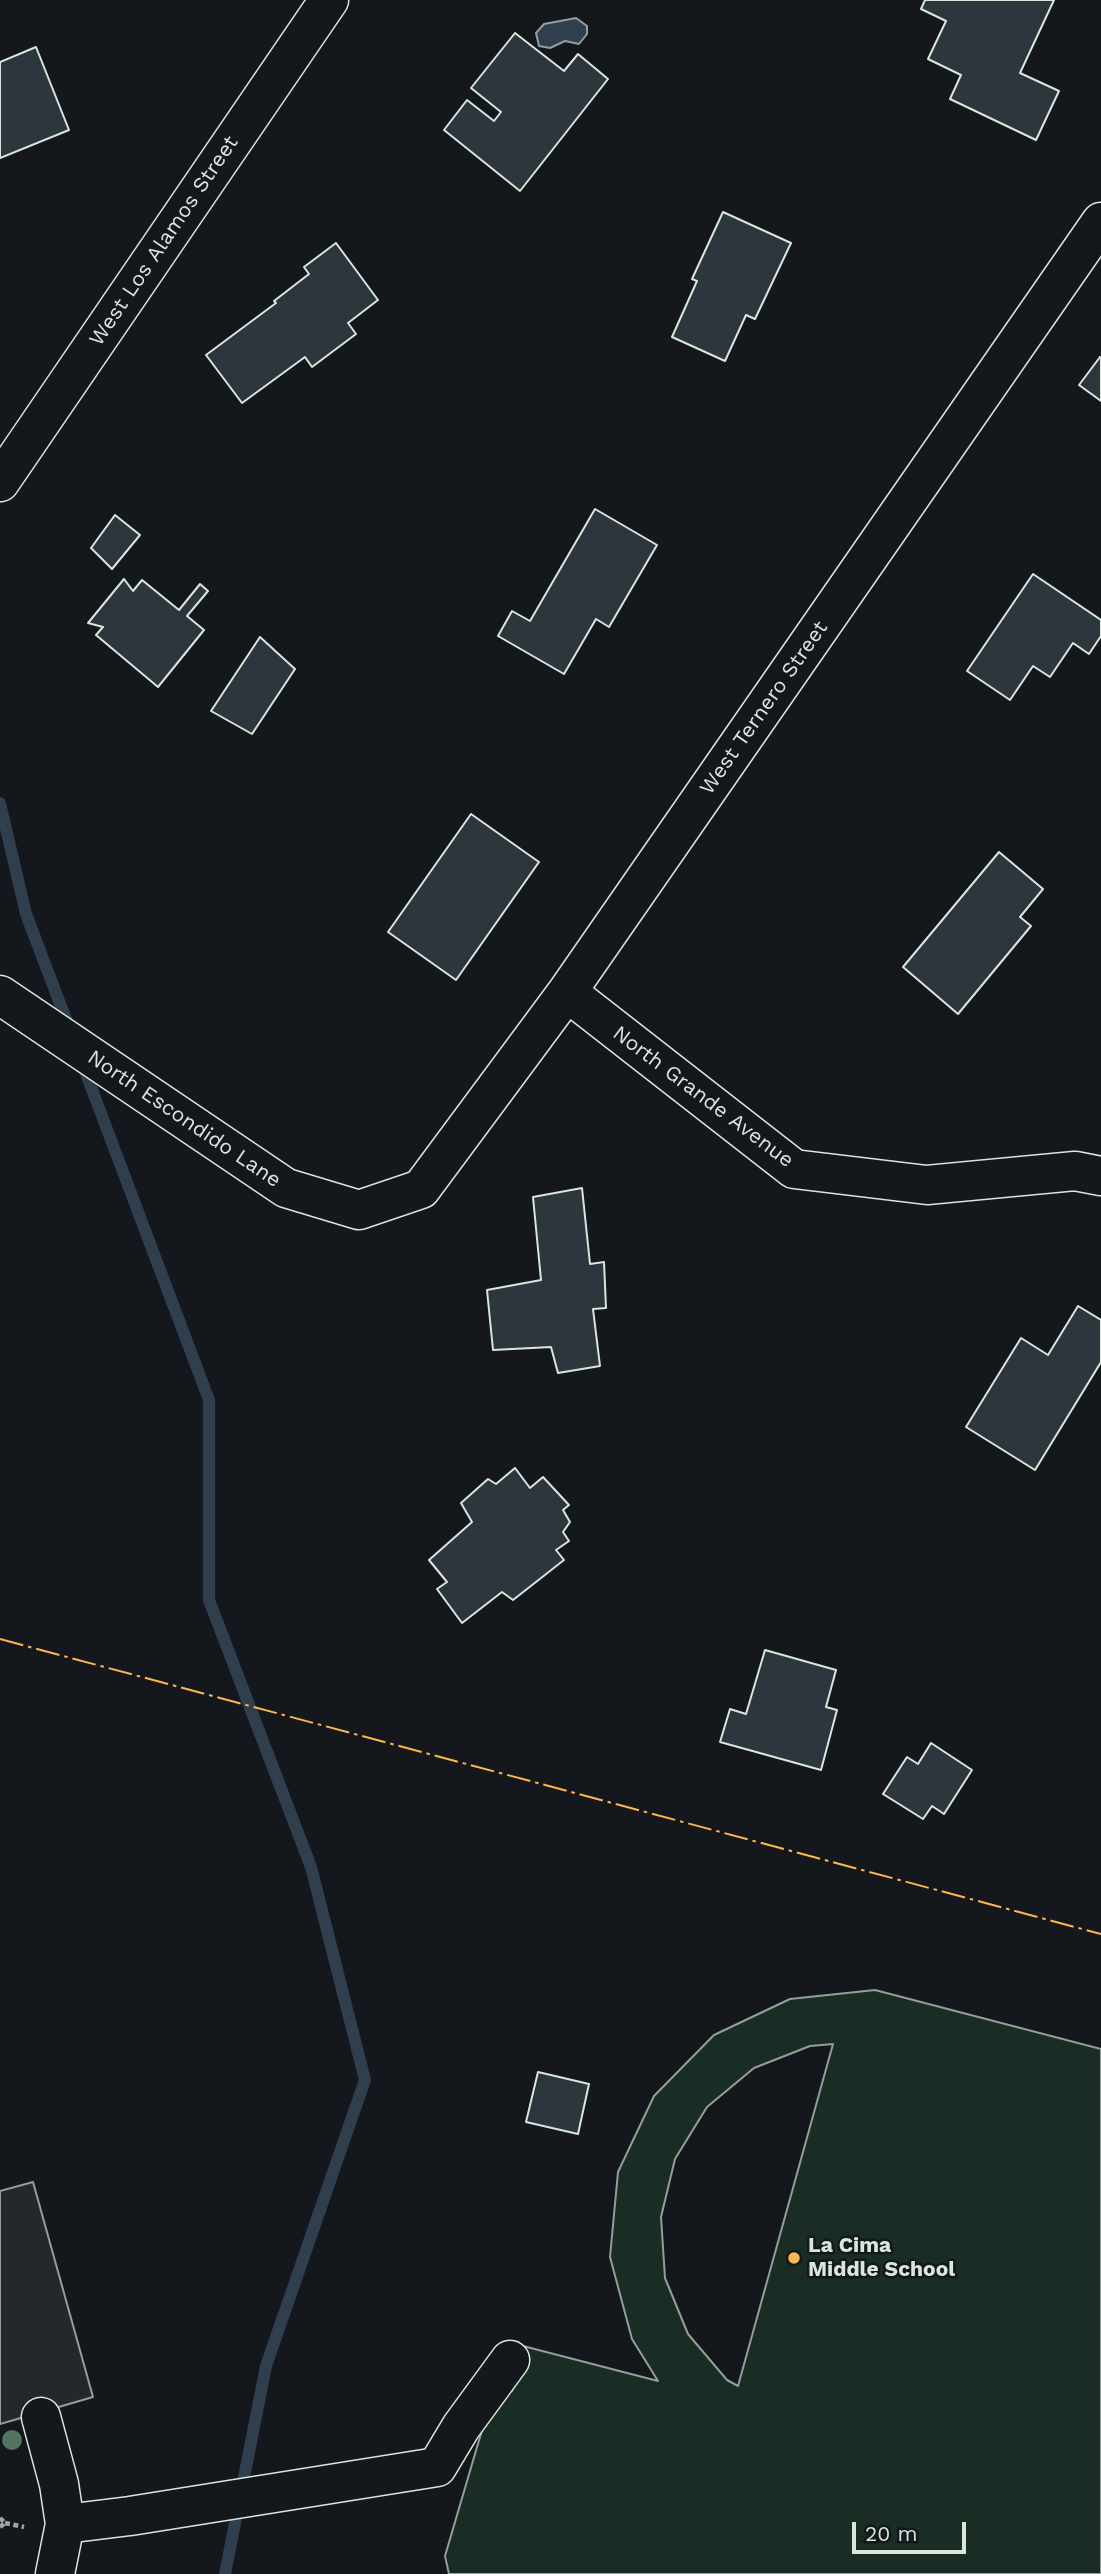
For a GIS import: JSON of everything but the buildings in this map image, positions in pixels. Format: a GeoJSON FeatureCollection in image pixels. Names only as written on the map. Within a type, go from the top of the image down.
{"type":"FeatureCollection","features":[{"type":"Feature","properties":{"kind":"street","name":"West Los Alamos Street"},"geometry":{"type":"LineString","coordinates":[[0,482],[329,0]]}},
{"type":"Feature","properties":{"kind":"street","name":"West Ternero Street"},"geometry":{"type":"LineString","coordinates":[[421,1189],[567,992],[1101,222]]}},
{"type":"Feature","properties":{"kind":"street","name":"North Grande Avenue"},"geometry":{"type":"LineString","coordinates":[[567,992],[794,1169],[927,1185],[1075,1171],[1101,1176]]}},
{"type":"Feature","properties":{"kind":"street","name":"North Escondido Lane"},"geometry":{"type":"LineString","coordinates":[[0,995],[286,1188],[359,1210],[421,1189]]}},
{"type":"Feature","properties":{"kind":"street"},"geometry":{"type":"LineString","coordinates":[[48,2526],[130,2516],[437,2467],[461,2427],[510,2360]]}},
{"type":"Feature","properties":{"kind":"street"},"geometry":{"type":"LineString","coordinates":[[41,2417],[59,2484],[48,2526],[55,2574]]}},
{"type":"Feature","properties":{"kind":"path"},"geometry":{"type":"LineString","coordinates":[[2,2523],[48,2526]]}},
{"type":"Feature","properties":{"kind":"green space"},"geometry":{"type":"Polygon","coordinates":[[[875,1990],[1101,2049],[1101,2574],[449,2574],[445,2556],[495,2386],[512,2391],[523,2346],[658,2381],[632,2339],[610,2257],[618,2172],[654,2096],[714,2035],[790,1999],[875,1990]],[[833,2044],[810,2046],[754,2068],[707,2107],[675,2159],[661,2217],[665,2278],[688,2334],[727,2380],[738,2386],[833,2044]]]}},
{"type":"Feature","properties":{"kind":"shaded area"},"geometry":{"type":"Polygon","coordinates":[[[33,2182],[93,2397],[0,2424],[0,2191],[33,2182]]]}},
{"type":"Feature","properties":{"kind":"water"},"geometry":{"type":"Polygon","coordinates":[[[576,18],[587,26],[587,34],[579,44],[565,41],[550,48],[539,46],[536,33],[544,24],[576,18]]]}},
{"type":"Feature","properties":{"kind":"waterway"},"geometry":{"type":"LineString","coordinates":[[0,803],[26,914],[70,1030]]}},
{"type":"Feature","properties":{"kind":"waterway"},"geometry":{"type":"LineString","coordinates":[[82,1063],[209,1400],[209,1600],[311,1867],[365,2080],[266,2366],[225,2574]]}},
{"type":"Feature","properties":{"kind":"power"},"geometry":{"type":"LineString","coordinates":[[0,1639],[1101,1934]]}},
{"type":"Feature","properties":{"kind":"place","name":"La Cima Middle School"},"geometry":{"type":"Point","coordinates":[794,2258]}}]}
